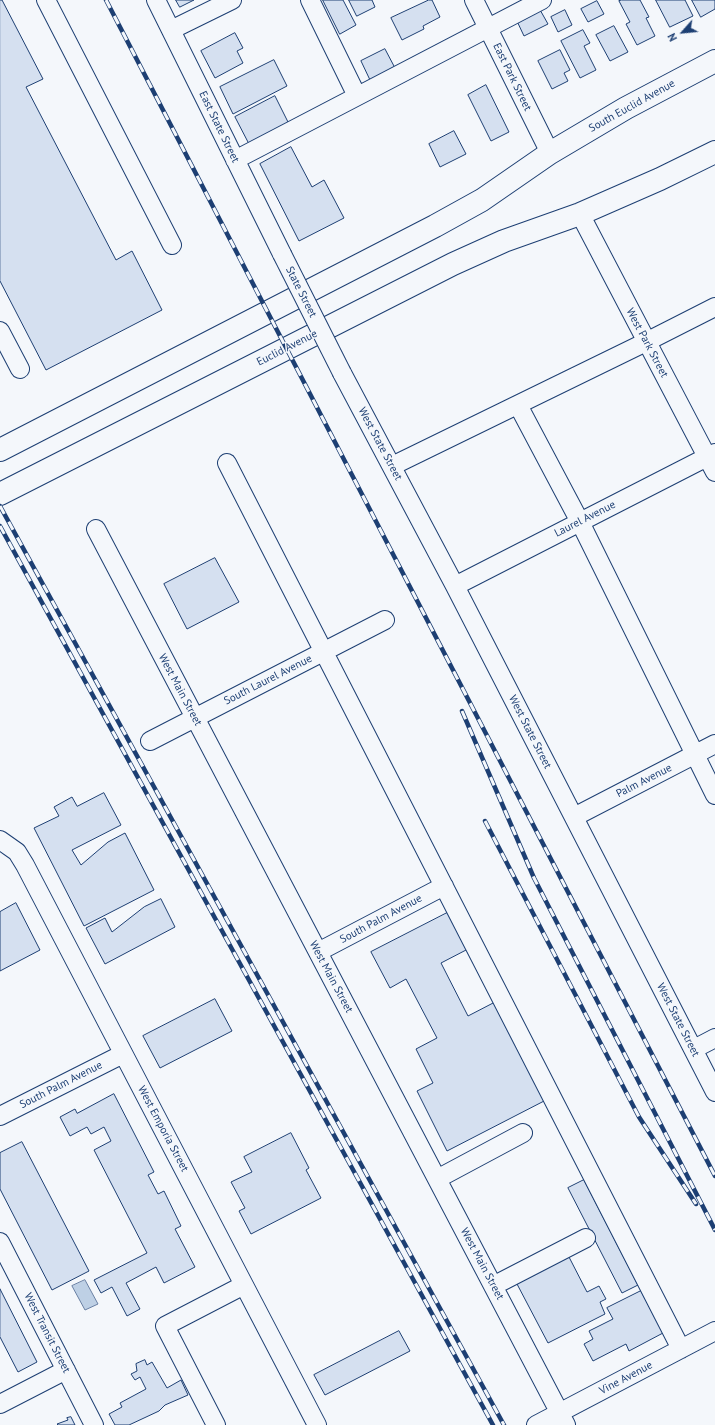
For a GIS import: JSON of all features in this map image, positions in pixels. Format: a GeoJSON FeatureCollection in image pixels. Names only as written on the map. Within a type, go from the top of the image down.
{"type":"FeatureCollection","features":[{"type":"Feature","properties":{"kind":"main road","name":"South Euclid Avenue"},"geometry":{"type":"LineString","coordinates":[[550,153],[626,108],[715,61]]}},
{"type":"Feature","properties":{"kind":"main road"},"geometry":{"type":"LineString","coordinates":[[580,214],[660,179],[715,152]]}},
{"type":"Feature","properties":{"kind":"main road"},"geometry":{"type":"LineString","coordinates":[[0,450],[435,226],[482,200],[550,153]]}},
{"type":"Feature","properties":{"kind":"main road","name":"Euclid Avenue"},"geometry":{"type":"LineString","coordinates":[[0,494],[453,264],[504,241],[580,214]]}},
{"type":"Feature","properties":{"kind":"street"},"geometry":{"type":"LineString","coordinates":[[46,0],[172,245]]}},
{"type":"Feature","properties":{"kind":"street","name":"East State Street"},"geometry":{"type":"LineString","coordinates":[[156,0],[282,254]]}},
{"type":"Feature","properties":{"kind":"street"},"geometry":{"type":"LineString","coordinates":[[171,30],[232,0]]}},
{"type":"Feature","properties":{"kind":"street"},"geometry":{"type":"LineString","coordinates":[[310,0],[357,96]]}},
{"type":"Feature","properties":{"kind":"street","name":"East Park Street"},"geometry":{"type":"LineString","coordinates":[[474,0],[550,153]]}},
{"type":"Feature","properties":{"kind":"street"},"geometry":{"type":"LineString","coordinates":[[236,160],[542,0]]}},
{"type":"Feature","properties":{"kind":"street","name":"West Park Street"},"geometry":{"type":"LineString","coordinates":[[580,214],[646,342],[712,460]]}},
{"type":"Feature","properties":{"kind":"street","name":"State Street"},"geometry":{"type":"LineString","coordinates":[[282,254],[342,373]]}},
{"type":"Feature","properties":{"kind":"street"},"geometry":{"type":"LineString","coordinates":[[392,466],[715,307]]}},
{"type":"Feature","properties":{"kind":"street"},"geometry":{"type":"LineString","coordinates":[[0,331],[20,370]]}},
{"type":"Feature","properties":{"kind":"street","name":"West State Street"},"geometry":{"type":"LineString","coordinates":[[342,373],[455,586],[715,1092]]}},
{"type":"Feature","properties":{"kind":"street"},"geometry":{"type":"LineString","coordinates":[[518,405],[580,522],[715,795]]}},
{"type":"Feature","properties":{"kind":"street","name":"Laurel Avenue"},"geometry":{"type":"LineString","coordinates":[[455,586],[580,522],[712,460]]}},
{"type":"Feature","properties":{"kind":"street"},"geometry":{"type":"LineString","coordinates":[[227,463],[681,1349]]}},
{"type":"Feature","properties":{"kind":"street","name":"West Main Street"},"geometry":{"type":"LineString","coordinates":[[96,529],[563,1419]]}},
{"type":"Feature","properties":{"kind":"street","name":"South Laurel Avenue"},"geometry":{"type":"LineString","coordinates":[[150,741],[385,620]]}},
{"type":"Feature","properties":{"kind":"street","name":"Palm Avenue"},"geometry":{"type":"LineString","coordinates":[[574,817],[715,744]]}},
{"type":"Feature","properties":{"kind":"street","name":"West Emporia Street"},"geometry":{"type":"LineString","coordinates":[[0,840],[17,852],[25,864],[317,1425]]}},
{"type":"Feature","properties":{"kind":"street","name":"South Palm Avenue"},"geometry":{"type":"LineString","coordinates":[[318,952],[444,886]]}},
{"type":"Feature","properties":{"kind":"street"},"geometry":{"type":"LineString","coordinates":[[694,1049],[715,1038]]}},
{"type":"Feature","properties":{"kind":"street","name":"South Palm Avenue"},"geometry":{"type":"LineString","coordinates":[[0,1116],[123,1054]]}},
{"type":"Feature","properties":{"kind":"street"},"geometry":{"type":"LineString","coordinates":[[437,1179],[523,1133]]}},
{"type":"Feature","properties":{"kind":"street"},"geometry":{"type":"LineString","coordinates":[[493,1286],[586,1238]]}},
{"type":"Feature","properties":{"kind":"street","name":"West Transit Street"},"geometry":{"type":"LineString","coordinates":[[0,1242],[94,1425]]}},
{"type":"Feature","properties":{"kind":"street"},"geometry":{"type":"LineString","coordinates":[[216,1425],[165,1326],[244,1285]]}},
{"type":"Feature","properties":{"kind":"street","name":"Vine Avenue"},"geometry":{"type":"LineString","coordinates":[[536,1425],[563,1419],[681,1349],[715,1331]]}},
{"type":"Feature","properties":{"kind":"street"},"geometry":{"type":"LineString","coordinates":[[0,1404],[66,1370]]}},
{"type":"Feature","properties":{"kind":"water"},"geometry":{"type":"Polygon","coordinates":[[[85,1280],[98,1304],[85,1310],[72,1286],[85,1280]]]}},
{"type":"Feature","properties":{"kind":"building"},"geometry":{"type":"Polygon","coordinates":[[[0,0],[2,0],[43,79],[26,87],[116,260],[132,251],[162,310],[46,370],[0,281],[0,0]]]}},
{"type":"Feature","properties":{"kind":"building"},"geometry":{"type":"Polygon","coordinates":[[[176,0],[194,0],[180,7],[176,0]]]}},
{"type":"Feature","properties":{"kind":"building"},"geometry":{"type":"Polygon","coordinates":[[[323,0],[343,0],[356,25],[340,34],[323,0]]]}},
{"type":"Feature","properties":{"kind":"building"},"geometry":{"type":"Polygon","coordinates":[[[349,0],[372,0],[375,7],[357,16],[349,0]]]}},
{"type":"Feature","properties":{"kind":"building"},"geometry":{"type":"Polygon","coordinates":[[[429,0],[432,0],[440,17],[423,26],[424,29],[402,40],[391,18],[429,0]]]}},
{"type":"Feature","properties":{"kind":"building"},"geometry":{"type":"Polygon","coordinates":[[[640,0],[649,17],[646,18],[655,36],[637,45],[626,24],[630,22],[619,1],[640,0]]]}},
{"type":"Feature","properties":{"kind":"building"},"geometry":{"type":"Polygon","coordinates":[[[656,0],[685,0],[693,16],[670,27],[656,0]]]}},
{"type":"Feature","properties":{"kind":"building"},"geometry":{"type":"Polygon","coordinates":[[[692,0],[715,0],[715,9],[701,17],[692,0]]]}},
{"type":"Feature","properties":{"kind":"building"},"geometry":{"type":"Polygon","coordinates":[[[597,1],[604,14],[588,22],[581,9],[597,1]]]}},
{"type":"Feature","properties":{"kind":"building"},"geometry":{"type":"Polygon","coordinates":[[[539,8],[548,24],[524,36],[516,19],[539,8]]]}},
{"type":"Feature","properties":{"kind":"building"},"geometry":{"type":"Polygon","coordinates":[[[565,10],[572,25],[558,32],[551,17],[565,10]]]}},
{"type":"Feature","properties":{"kind":"building"},"geometry":{"type":"Polygon","coordinates":[[[614,26],[628,52],[610,61],[596,35],[614,26]]]}},
{"type":"Feature","properties":{"kind":"building"},"geometry":{"type":"Polygon","coordinates":[[[583,30],[590,43],[584,46],[596,70],[580,78],[561,41],[583,30]]]}},
{"type":"Feature","properties":{"kind":"building"},"geometry":{"type":"Polygon","coordinates":[[[235,33],[243,48],[237,51],[243,63],[215,78],[201,51],[235,33]]]}},
{"type":"Feature","properties":{"kind":"building"},"geometry":{"type":"Polygon","coordinates":[[[385,49],[395,68],[370,80],[361,61],[385,49]]]}},
{"type":"Feature","properties":{"kind":"building"},"geometry":{"type":"Polygon","coordinates":[[[560,50],[570,70],[564,73],[568,81],[552,89],[538,61],[560,50]]]}},
{"type":"Feature","properties":{"kind":"building"},"geometry":{"type":"Polygon","coordinates":[[[274,60],[287,86],[233,114],[220,87],[274,60]]]}},
{"type":"Feature","properties":{"kind":"building"},"geometry":{"type":"Polygon","coordinates":[[[486,85],[509,132],[491,141],[468,95],[486,85]]]}},
{"type":"Feature","properties":{"kind":"building"},"geometry":{"type":"Polygon","coordinates":[[[275,96],[289,124],[249,144],[235,117],[275,96]]]}},
{"type":"Feature","properties":{"kind":"building"},"geometry":{"type":"Polygon","coordinates":[[[454,131],[466,154],[440,167],[429,144],[454,131]]]}},
{"type":"Feature","properties":{"kind":"building"},"geometry":{"type":"Polygon","coordinates":[[[291,147],[312,187],[324,180],[344,218],[299,241],[260,164],[291,147]]]}},
{"type":"Feature","properties":{"kind":"building"},"geometry":{"type":"Polygon","coordinates":[[[215,558],[239,602],[187,629],[164,584],[215,558]]]}},
{"type":"Feature","properties":{"kind":"building"},"geometry":{"type":"Polygon","coordinates":[[[104,793],[121,825],[72,850],[81,865],[108,842],[125,833],[154,890],[84,926],[34,828],[59,816],[54,807],[72,797],[77,806],[104,793]]]}},
{"type":"Feature","properties":{"kind":"building"},"geometry":{"type":"Polygon","coordinates":[[[161,899],[175,927],[105,964],[86,928],[105,918],[112,932],[144,907],[161,899]]]}},
{"type":"Feature","properties":{"kind":"building"},"geometry":{"type":"Polygon","coordinates":[[[16,903],[40,950],[0,971],[0,912],[16,903]]]}},
{"type":"Feature","properties":{"kind":"building"},"geometry":{"type":"Polygon","coordinates":[[[449,912],[468,949],[441,963],[468,1016],[495,1002],[546,1100],[447,1151],[417,1091],[433,1083],[416,1049],[437,1038],[406,979],[390,988],[371,952],[449,912]]]}},
{"type":"Feature","properties":{"kind":"building"},"geometry":{"type":"Polygon","coordinates":[[[215,999],[232,1031],[160,1068],[143,1036],[215,999]]]}},
{"type":"Feature","properties":{"kind":"building"},"geometry":{"type":"Polygon","coordinates":[[[114,1094],[154,1172],[148,1175],[158,1194],[164,1191],[181,1226],[175,1229],[195,1267],[164,1283],[156,1267],[126,1283],[140,1309],[127,1316],[112,1287],[101,1293],[94,1280],[147,1253],[94,1150],[111,1141],[104,1127],[91,1134],[87,1127],[70,1136],[60,1117],[75,1109],[77,1113],[114,1094]]]}},
{"type":"Feature","properties":{"kind":"building"},"geometry":{"type":"Polygon","coordinates":[[[291,1133],[309,1168],[306,1170],[321,1198],[251,1234],[239,1211],[245,1208],[231,1182],[252,1172],[244,1157],[291,1133]]]}},
{"type":"Feature","properties":{"kind":"building"},"geometry":{"type":"Polygon","coordinates":[[[22,1142],[89,1271],[52,1290],[0,1189],[0,1153],[22,1142]]]}},
{"type":"Feature","properties":{"kind":"building"},"geometry":{"type":"Polygon","coordinates":[[[584,1180],[638,1285],[622,1293],[568,1188],[584,1180]]]}},
{"type":"Feature","properties":{"kind":"building"},"geometry":{"type":"Polygon","coordinates":[[[569,1257],[587,1292],[599,1286],[606,1299],[600,1302],[605,1314],[548,1343],[517,1284],[569,1257]]]}},
{"type":"Feature","properties":{"kind":"building"},"geometry":{"type":"Polygon","coordinates":[[[0,1289],[37,1362],[18,1372],[0,1337],[0,1289]]]}},
{"type":"Feature","properties":{"kind":"building"},"geometry":{"type":"Polygon","coordinates":[[[641,1291],[663,1333],[629,1351],[626,1344],[593,1361],[584,1344],[593,1339],[589,1331],[613,1319],[607,1308],[641,1291]]]}},
{"type":"Feature","properties":{"kind":"building"},"geometry":{"type":"Polygon","coordinates":[[[399,1331],[410,1351],[325,1395],[314,1375],[399,1331]]]}},
{"type":"Feature","properties":{"kind":"building"},"geometry":{"type":"Polygon","coordinates":[[[145,1360],[147,1365],[152,1362],[167,1388],[181,1380],[188,1395],[165,1405],[159,1411],[129,1425],[115,1425],[109,1414],[122,1407],[120,1403],[146,1389],[140,1377],[135,1380],[131,1374],[137,1371],[136,1364],[145,1360]]]}},
{"type":"Feature","properties":{"kind":"building"},"geometry":{"type":"Polygon","coordinates":[[[71,1417],[75,1425],[57,1424],[68,1420],[67,1418],[71,1417]]]}},
{"type":"Feature","properties":{"kind":"railway"},"geometry":{"type":"LineString","coordinates":[[106,0],[715,1176]]}},
{"type":"Feature","properties":{"kind":"railway"},"geometry":{"type":"LineString","coordinates":[[0,506],[504,1425]]}},
{"type":"Feature","properties":{"kind":"railway"},"geometry":{"type":"LineString","coordinates":[[0,526],[493,1425]]}},
{"type":"Feature","properties":{"kind":"railway"},"geometry":{"type":"LineString","coordinates":[[462,711],[534,878],[715,1230]]}},
{"type":"Feature","properties":{"kind":"railway"},"geometry":{"type":"LineString","coordinates":[[485,821],[639,1117],[696,1204]]}}]}
